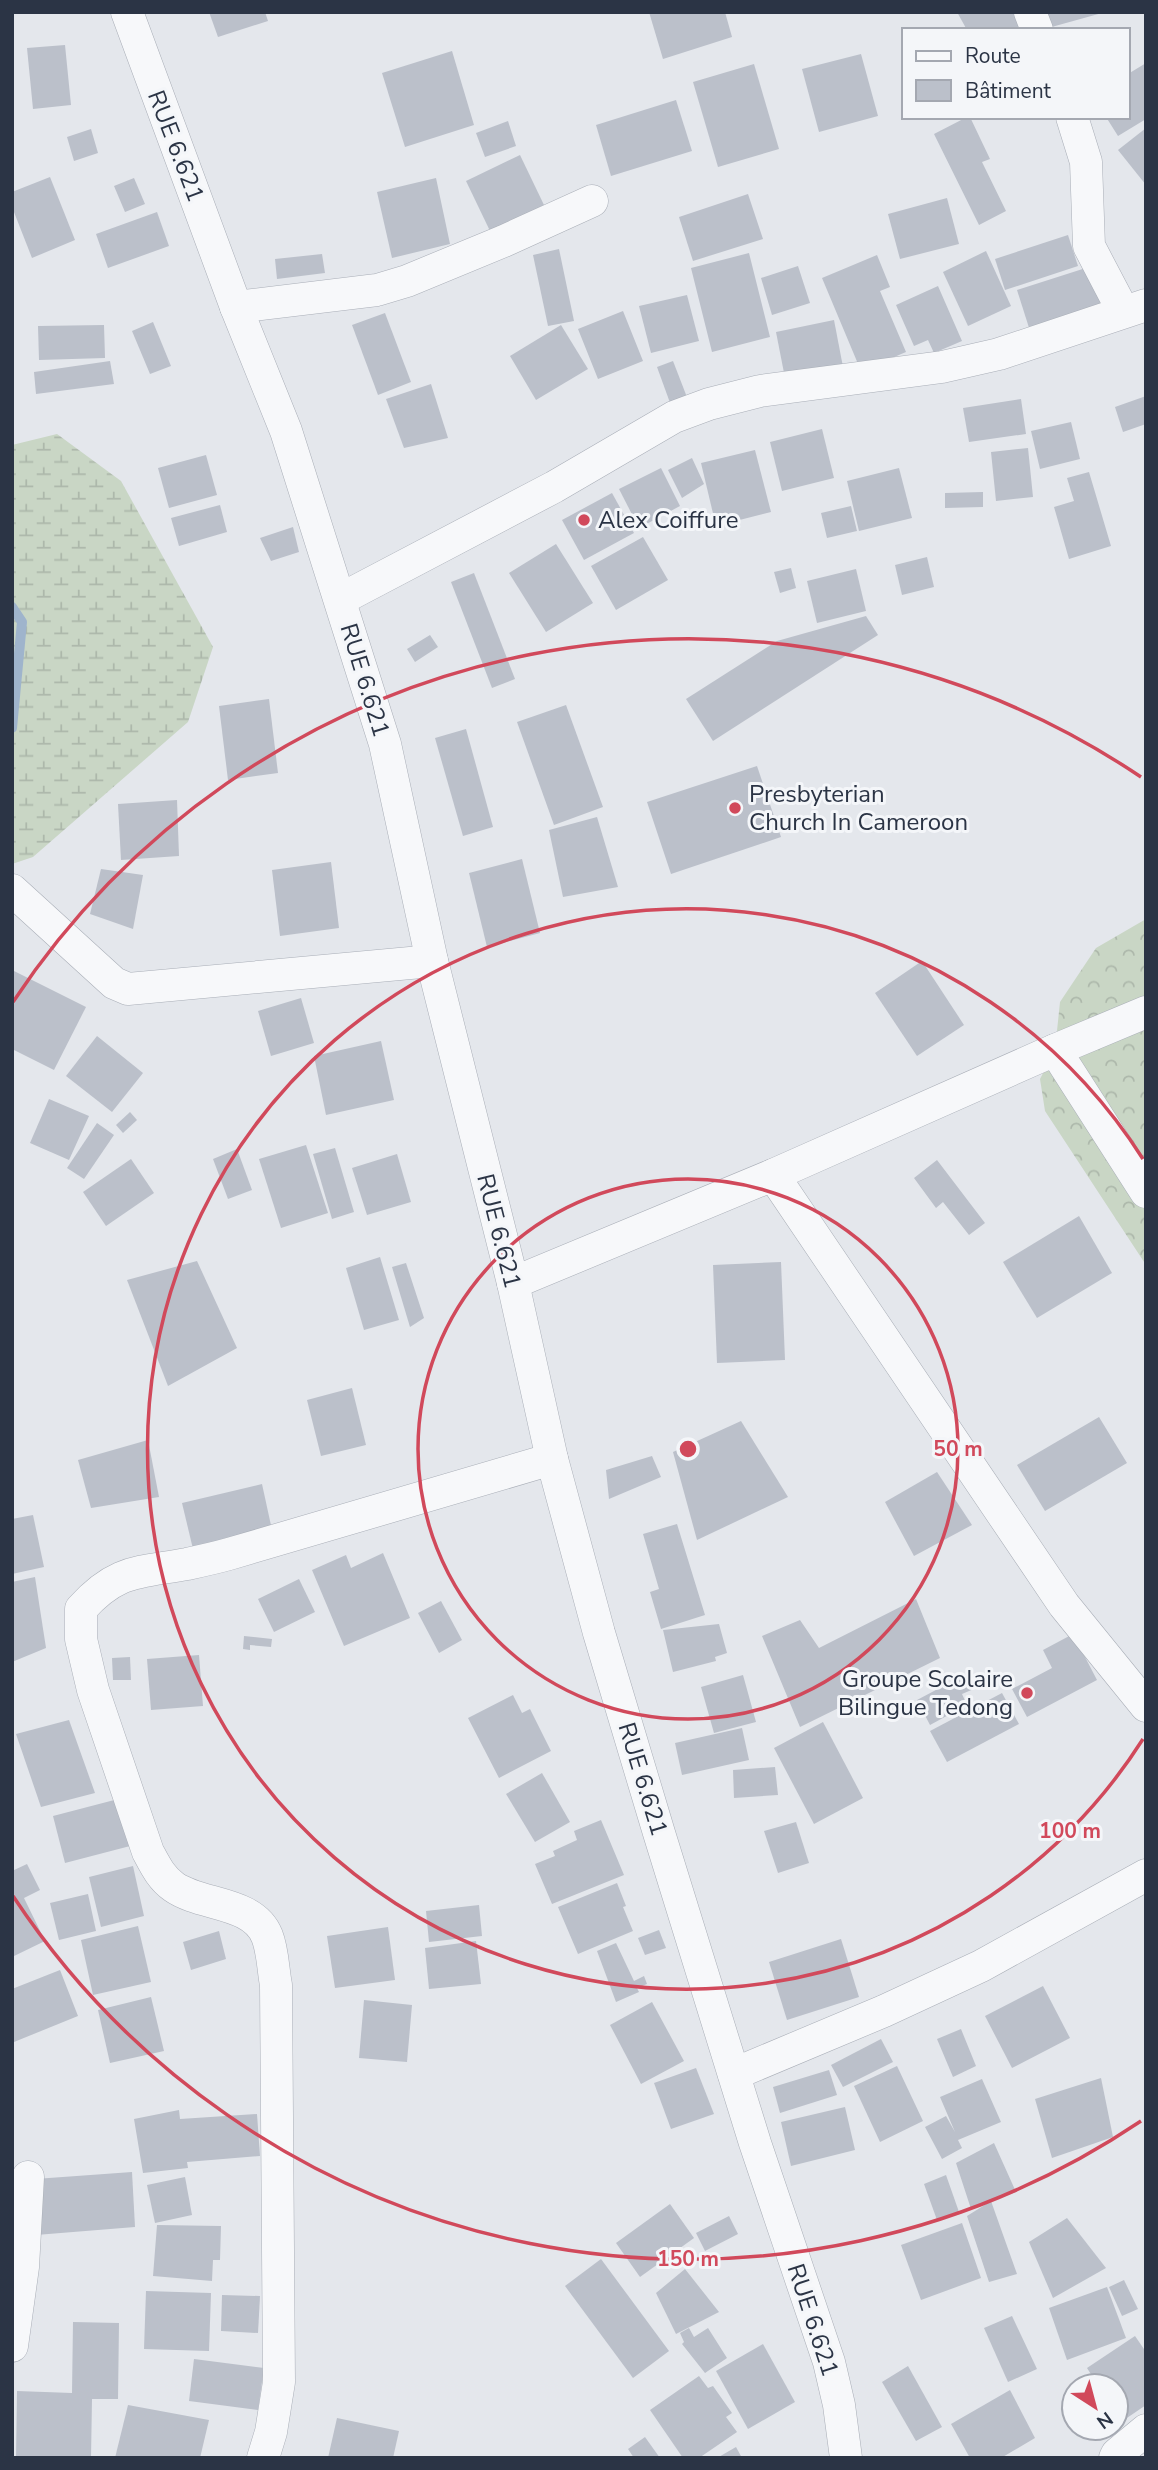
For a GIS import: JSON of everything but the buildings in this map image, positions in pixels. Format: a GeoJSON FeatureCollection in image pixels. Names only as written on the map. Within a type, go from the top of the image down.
{"type":"FeatureCollection","features":[{"type":"Feature","properties":{"kind":"street","name":"RUE 6.621"},"geometry":{"type":"LineString","coordinates":[[127,12],[236,307],[286,431],[385,744],[432,961],[513,1283],[552,1459],[599,1633],[734,2074],[794,2265],[829,2362],[839,2405],[846,2458]]}},
{"type":"Feature","properties":{"kind":"street"},"geometry":{"type":"LineString","coordinates":[[341,600],[554,487],[674,417],[709,404],[760,391],[942,367],[999,354],[1135,308],[1089,246],[1086,162],[1073,119]]}},
{"type":"Feature","properties":{"kind":"street"},"geometry":{"type":"LineString","coordinates":[[236,307],[377,290],[407,281],[504,241],[592,201]]}},
{"type":"Feature","properties":{"kind":"street"},"geometry":{"type":"LineString","coordinates":[[12,890],[114,983],[128,989],[432,961]]}},
{"type":"Feature","properties":{"kind":"street"},"geometry":{"type":"LineString","coordinates":[[513,1283],[773,1175],[1146,1012]]}},
{"type":"Feature","properties":{"kind":"street"},"geometry":{"type":"LineString","coordinates":[[1055,1050],[1146,1192]]}},
{"type":"Feature","properties":{"kind":"street"},"geometry":{"type":"LineString","coordinates":[[773,1175],[1064,1605],[1146,1706]]}},
{"type":"Feature","properties":{"kind":"street"},"geometry":{"type":"LineString","coordinates":[[263,2458],[271,2432],[279,2382],[276,1985],[267,1936],[257,1920],[175,1888],[161,1876],[148,1852],[93,1690],[81,1639],[81,1609],[96,1592],[117,1578],[140,1570],[187,1564],[229,1554],[552,1459]]}},
{"type":"Feature","properties":{"kind":"street"},"geometry":{"type":"LineString","coordinates":[[734,2074],[884,2011],[981,1966],[1146,1875]]}},
{"type":"Feature","properties":{"kind":"street"},"geometry":{"type":"LineString","coordinates":[[12,2347],[23,2267],[28,2177]]}},
{"type":"Feature","properties":{"kind":"street"},"geometry":{"type":"LineString","coordinates":[[1115,2458],[1146,2430]]}},
{"type":"Feature","properties":{"kind":"green space"},"geometry":{"type":"Polygon","coordinates":[[[57,434],[121,481],[213,647],[188,722],[33,857],[12,864],[12,445],[57,434]]]}},
{"type":"Feature","properties":{"kind":"green space"},"geometry":{"type":"Polygon","coordinates":[[[1146,919],[1146,1265],[1045,1111],[1040,1079],[1055,1050],[1060,1002],[1096,948],[1146,919]]]}},
{"type":"Feature","properties":{"kind":"waterway"},"geometry":{"type":"LineString","coordinates":[[12,607],[22,622],[12,728]]}},
{"type":"Feature","properties":{"kind":"place","name":"Alex Coiffure"},"geometry":{"type":"Point","coordinates":[584,520]}},
{"type":"Feature","properties":{"kind":"place","name":"Presbyterian Church In Cameroon"},"geometry":{"type":"Point","coordinates":[735,808]}},
{"type":"Feature","properties":{"kind":"place","name":"Groupe Scolaire Bilingue Tedong"},"geometry":{"type":"Point","coordinates":[1027,1693]}}]}
